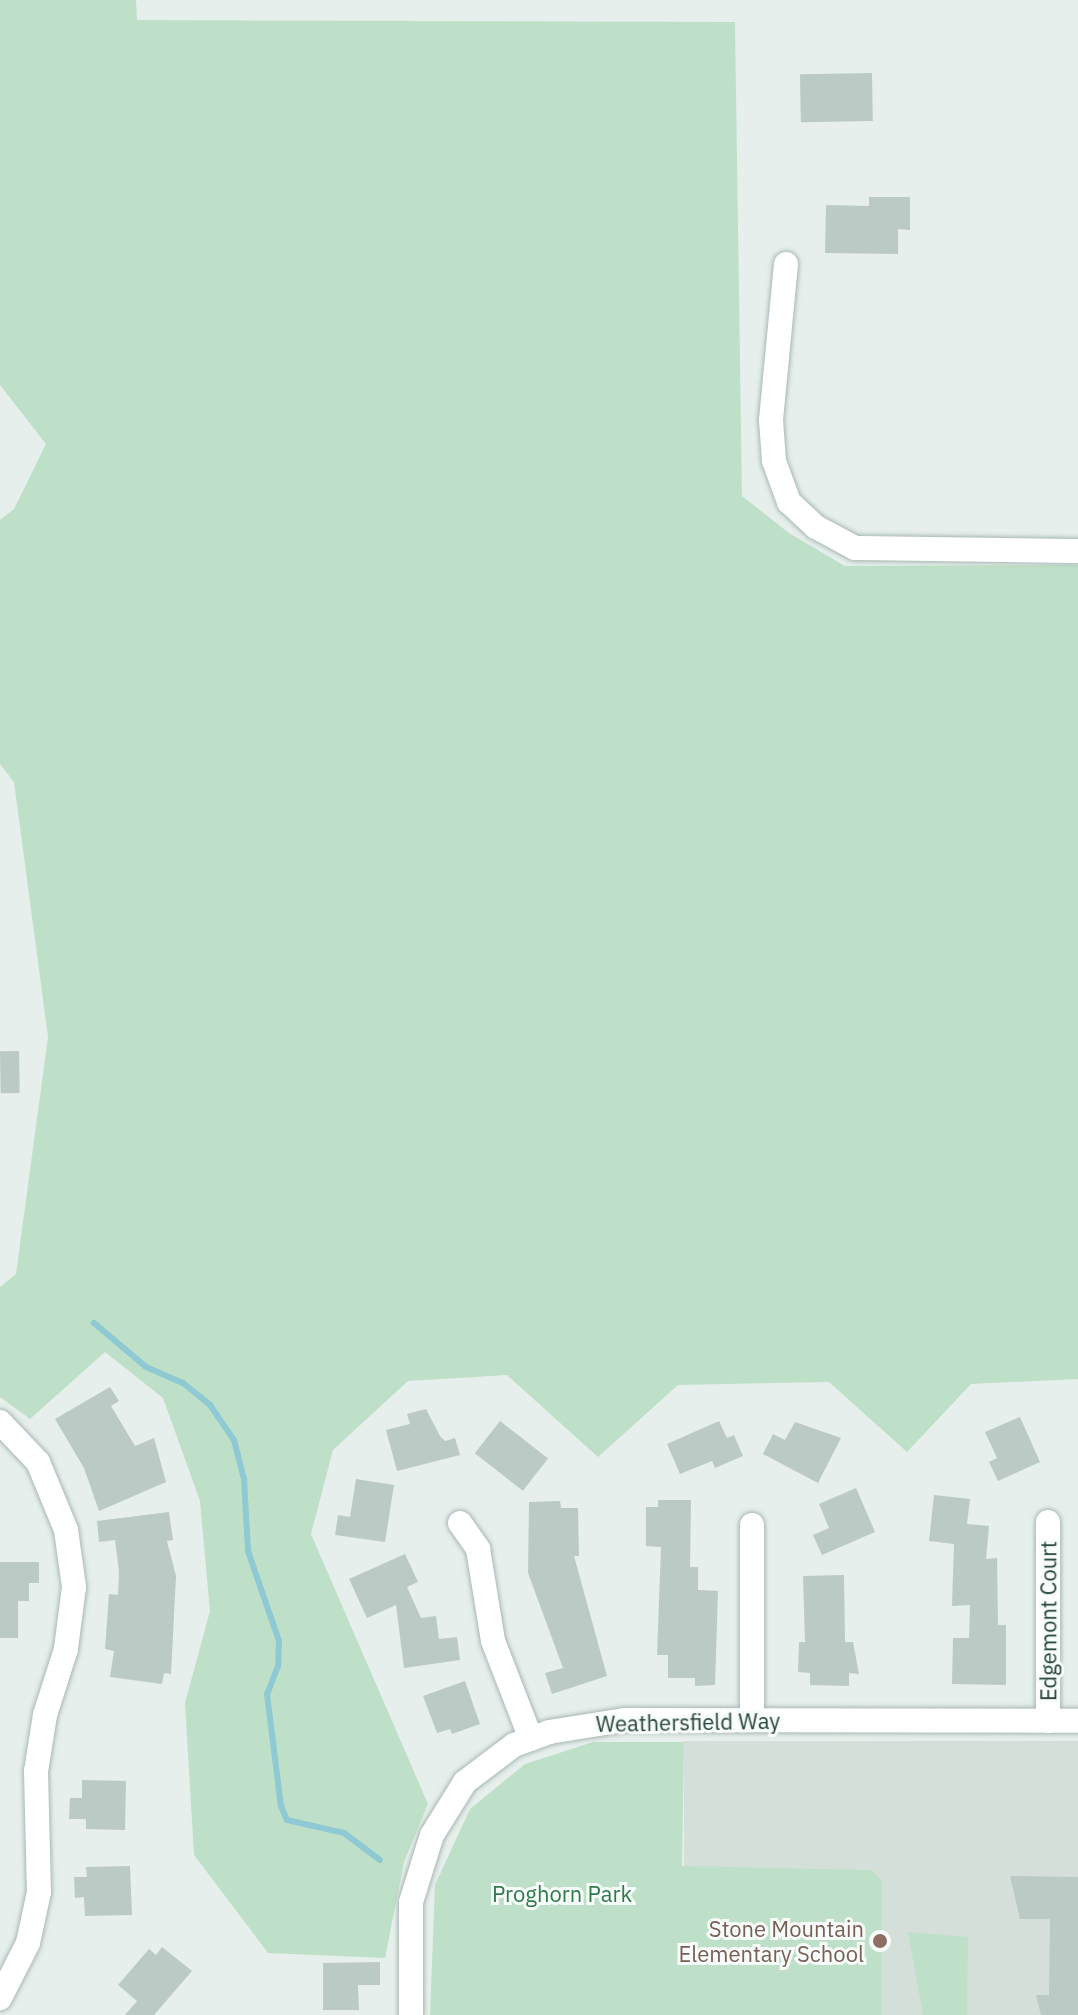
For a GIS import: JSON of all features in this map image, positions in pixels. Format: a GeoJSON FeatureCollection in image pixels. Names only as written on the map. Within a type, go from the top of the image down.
{"type":"FeatureCollection","features":[{"type":"Feature","properties":{"kind":"street"},"geometry":{"type":"LineString","coordinates":[[786,264],[771,420],[774,461],[789,502],[816,527],[855,548],[1078,551]]}},
{"type":"Feature","properties":{"kind":"street"},"geometry":{"type":"LineString","coordinates":[[0,1422],[38,1462],[66,1530],[74,1587],[66,1649],[45,1715],[36,1771],[39,1892],[28,1943],[0,1998]]}},
{"type":"Feature","properties":{"kind":"street","name":"Edgemont Court"},"geometry":{"type":"LineString","coordinates":[[1048,1522],[1048,1721]]}},
{"type":"Feature","properties":{"kind":"street"},"geometry":{"type":"LineString","coordinates":[[460,1523],[478,1549],[493,1641],[531,1739]]}},
{"type":"Feature","properties":{"kind":"street"},"geometry":{"type":"LineString","coordinates":[[752,1525],[752,1720]]}},
{"type":"Feature","properties":{"kind":"street","name":"Weathersfield Way"},"geometry":{"type":"LineString","coordinates":[[411,2015],[411,1902],[432,1835],[465,1782],[501,1753],[531,1739],[624,1720],[1078,1721]]}},
{"type":"Feature","properties":{"kind":"street"},"geometry":{"type":"LineString","coordinates":[[0,2005],[14,2015]]}},
{"type":"Feature","properties":{"kind":"shaded area","name":"Stone Mountain Elementary School"},"geometry":{"type":"Polygon","coordinates":[[[684,1741],[1078,1741],[1078,2015],[684,2015],[684,1741]]]}},
{"type":"Feature","properties":{"kind":"green space"},"geometry":{"type":"Polygon","coordinates":[[[0,0],[136,0],[137,20],[735,22],[742,496],[789,533],[845,566],[1078,565],[1078,1379],[971,1384],[907,1452],[829,1382],[678,1385],[598,1457],[507,1375],[408,1381],[333,1450],[311,1534],[428,1804],[404,1862],[385,1958],[268,1953],[194,1855],[185,1703],[210,1611],[200,1501],[163,1398],[105,1352],[30,1419],[0,1397],[0,1287],[16,1274],[48,1037],[14,782],[0,764],[0,520],[14,509],[46,444],[0,385],[0,0]]]}},
{"type":"Feature","properties":{"kind":"green space","name":"Proghorn Park"},"geometry":{"type":"Polygon","coordinates":[[[593,1742],[684,1742],[682,1866],[871,1870],[882,1880],[881,2015],[430,2015],[435,1885],[470,1809],[525,1764],[593,1742]]]}},
{"type":"Feature","properties":{"kind":"green space"},"geometry":{"type":"Polygon","coordinates":[[[908,1932],[968,1937],[967,2015],[923,2015],[908,1932]]]}},
{"type":"Feature","properties":{"kind":"building"},"geometry":{"type":"Polygon","coordinates":[[[872,73],[873,121],[801,122],[800,74],[872,73]]]}},
{"type":"Feature","properties":{"kind":"building"},"geometry":{"type":"Polygon","coordinates":[[[869,197],[910,197],[910,230],[898,229],[898,254],[825,253],[826,205],[869,206],[869,197]]]}},
{"type":"Feature","properties":{"kind":"building"},"geometry":{"type":"Polygon","coordinates":[[[0,1051],[19,1051],[20,1093],[1,1093],[0,1051]]]}},
{"type":"Feature","properties":{"kind":"building"},"geometry":{"type":"Polygon","coordinates":[[[110,1387],[119,1401],[111,1406],[135,1446],[154,1438],[166,1482],[99,1511],[84,1468],[55,1419],[110,1387]]]}},
{"type":"Feature","properties":{"kind":"building"},"geometry":{"type":"Polygon","coordinates":[[[426,1409],[445,1441],[455,1438],[460,1455],[397,1471],[386,1430],[410,1424],[407,1414],[426,1409]]]}},
{"type":"Feature","properties":{"kind":"building"},"geometry":{"type":"Polygon","coordinates":[[[1020,1417],[1040,1462],[998,1481],[989,1462],[997,1458],[985,1432],[1020,1417]]]}},
{"type":"Feature","properties":{"kind":"building"},"geometry":{"type":"Polygon","coordinates":[[[500,1421],[548,1459],[523,1491],[475,1453],[500,1421]]]}},
{"type":"Feature","properties":{"kind":"building"},"geometry":{"type":"Polygon","coordinates":[[[719,1421],[727,1438],[734,1435],[743,1456],[715,1468],[712,1461],[680,1474],[667,1444],[719,1421]]]}},
{"type":"Feature","properties":{"kind":"building"},"geometry":{"type":"Polygon","coordinates":[[[795,1422],[841,1438],[818,1483],[763,1454],[773,1434],[785,1440],[795,1422]]]}},
{"type":"Feature","properties":{"kind":"building"},"geometry":{"type":"Polygon","coordinates":[[[356,1479],[394,1485],[385,1542],[335,1535],[338,1515],[350,1517],[356,1479]]]}},
{"type":"Feature","properties":{"kind":"building"},"geometry":{"type":"Polygon","coordinates":[[[856,1488],[875,1532],[822,1555],[813,1535],[829,1528],[819,1504],[856,1488]]]}},
{"type":"Feature","properties":{"kind":"building"},"geometry":{"type":"Polygon","coordinates":[[[934,1495],[970,1499],[967,1524],[989,1526],[986,1559],[997,1558],[998,1625],[1006,1625],[1006,1685],[952,1684],[953,1638],[969,1638],[970,1605],[952,1606],[954,1544],[929,1541],[934,1495]]]}},
{"type":"Feature","properties":{"kind":"building"},"geometry":{"type":"Polygon","coordinates":[[[658,1500],[691,1500],[690,1567],[698,1567],[698,1590],[718,1591],[715,1685],[695,1686],[695,1678],[668,1678],[668,1655],[657,1655],[661,1547],[646,1546],[646,1507],[658,1507],[658,1500]]]}},
{"type":"Feature","properties":{"kind":"building"},"geometry":{"type":"Polygon","coordinates":[[[560,1501],[561,1508],[578,1508],[579,1556],[574,1556],[607,1676],[552,1694],[545,1673],[563,1668],[528,1573],[529,1502],[560,1501]]]}},
{"type":"Feature","properties":{"kind":"building"},"geometry":{"type":"Polygon","coordinates":[[[169,1512],[173,1540],[167,1541],[176,1576],[171,1674],[164,1673],[162,1684],[110,1677],[114,1651],[105,1649],[109,1594],[118,1595],[119,1571],[115,1540],[99,1542],[97,1521],[169,1512]]]}},
{"type":"Feature","properties":{"kind":"building"},"geometry":{"type":"Polygon","coordinates":[[[405,1554],[418,1582],[407,1587],[421,1618],[436,1616],[439,1639],[457,1637],[460,1660],[404,1668],[396,1605],[367,1618],[349,1579],[405,1554]]]}},
{"type":"Feature","properties":{"kind":"building"},"geometry":{"type":"Polygon","coordinates":[[[0,1562],[39,1562],[39,1583],[29,1583],[29,1601],[18,1601],[18,1638],[0,1638],[0,1562]]]}},
{"type":"Feature","properties":{"kind":"building"},"geometry":{"type":"Polygon","coordinates":[[[844,1575],[845,1642],[853,1642],[859,1674],[849,1673],[849,1686],[810,1685],[810,1673],[798,1672],[799,1642],[805,1642],[803,1576],[844,1575]]]}},
{"type":"Feature","properties":{"kind":"building"},"geometry":{"type":"Polygon","coordinates":[[[465,1681],[480,1724],[452,1734],[450,1729],[437,1733],[423,1696],[465,1681]]]}},
{"type":"Feature","properties":{"kind":"building"},"geometry":{"type":"Polygon","coordinates":[[[82,1780],[126,1781],[125,1830],[86,1829],[86,1819],[69,1819],[70,1798],[82,1798],[82,1780]]]}},
{"type":"Feature","properties":{"kind":"building"},"geometry":{"type":"Polygon","coordinates":[[[130,1866],[132,1915],[85,1916],[84,1897],[75,1898],[74,1877],[87,1877],[86,1867],[130,1866]]]}},
{"type":"Feature","properties":{"kind":"building"},"geometry":{"type":"Polygon","coordinates":[[[1010,1876],[1078,1877],[1078,2015],[1041,2015],[1036,1995],[1049,1995],[1050,1919],[1020,1919],[1010,1876]]]}},
{"type":"Feature","properties":{"kind":"building"},"geometry":{"type":"Polygon","coordinates":[[[162,1947],[192,1971],[154,2015],[125,2015],[137,2001],[118,1985],[149,1949],[156,1955],[162,1947]]]}},
{"type":"Feature","properties":{"kind":"building"},"geometry":{"type":"Polygon","coordinates":[[[380,1962],[380,1985],[358,1985],[359,2010],[323,2010],[323,1963],[380,1962]]]}},
{"type":"Feature","properties":{"kind":"waterway"},"geometry":{"type":"LineString","coordinates":[[94,1323],[146,1367],[183,1383],[210,1405],[234,1440],[244,1479],[248,1551],[279,1641],[278,1666],[267,1694],[281,1806],[287,1820],[344,1833],[380,1860]]}},
{"type":"Feature","properties":{"kind":"place","name":"Stone Mountain Elementary School"},"geometry":{"type":"Point","coordinates":[880,1941]}}]}
